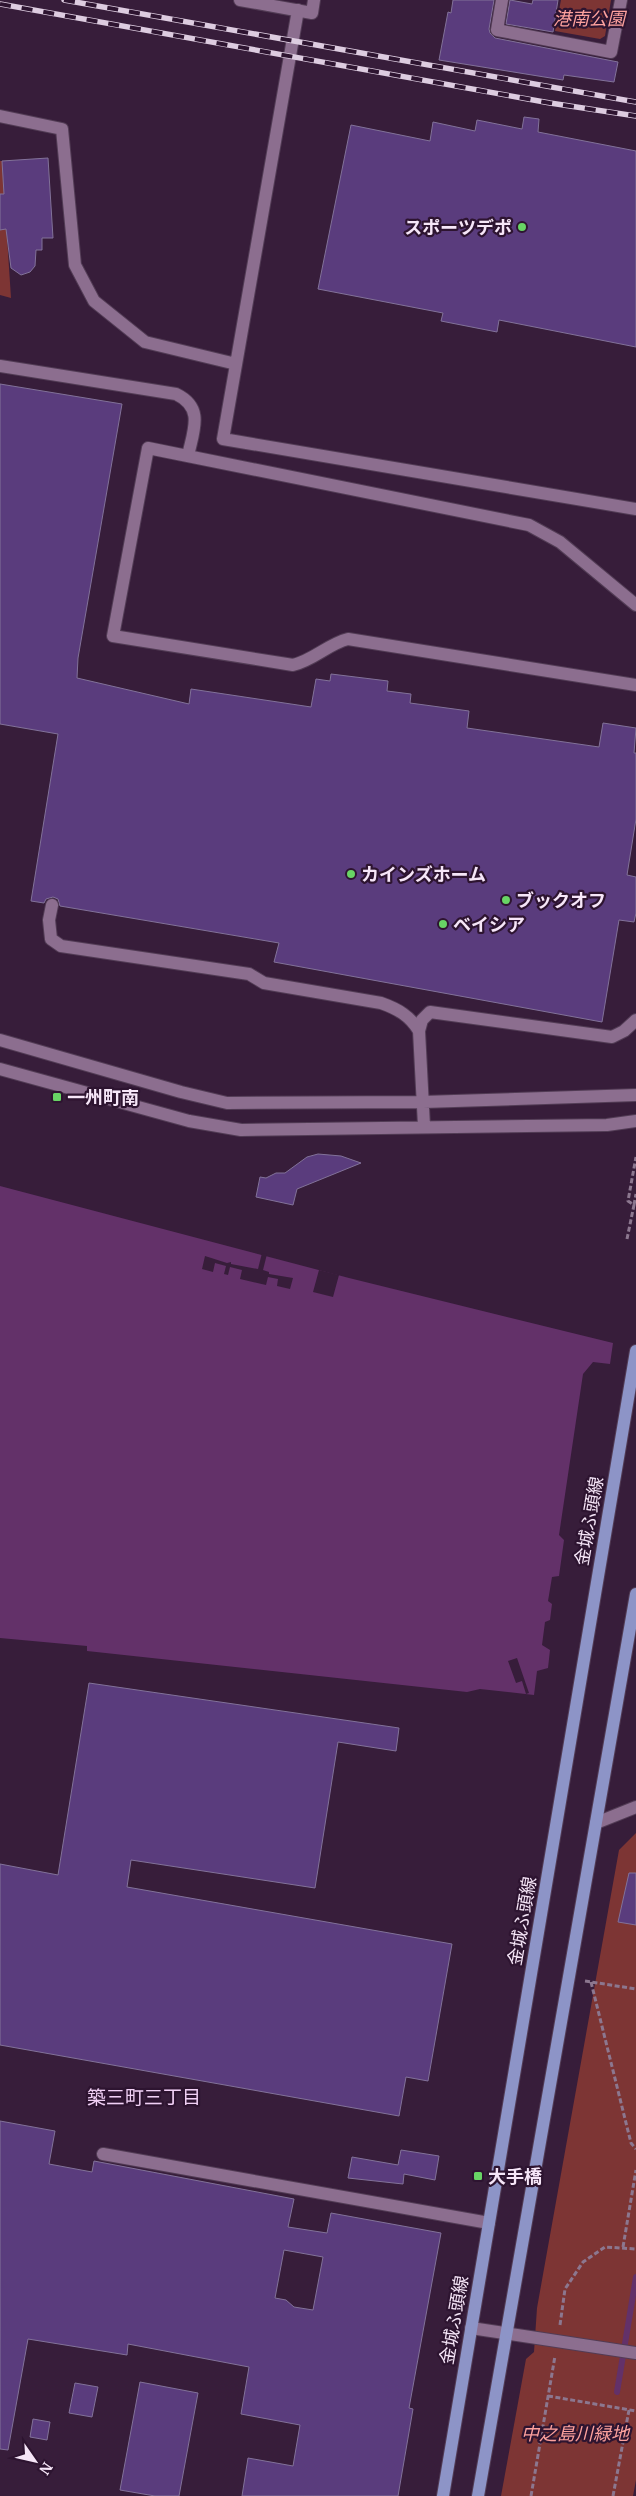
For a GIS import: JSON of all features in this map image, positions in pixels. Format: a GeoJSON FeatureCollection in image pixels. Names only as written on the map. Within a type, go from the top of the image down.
{"type":"FeatureCollection","features":[{"type":"Feature","properties":{"kind":"main road","name":"金城ふ頭線"},"geometry":{"type":"LineString","coordinates":[[443,2496],[636,1351]]}},
{"type":"Feature","properties":{"kind":"main road"},"geometry":{"type":"LineString","coordinates":[[478,2496],[636,1594]]}},
{"type":"Feature","properties":{"kind":"street"},"geometry":{"type":"LineString","coordinates":[[240,0],[312,13],[314,0]]}},
{"type":"Feature","properties":{"kind":"street"},"geometry":{"type":"LineString","coordinates":[[502,0],[497,30],[611,52],[621,0]]}},
{"type":"Feature","properties":{"kind":"street"},"geometry":{"type":"LineString","coordinates":[[298,10],[223,439],[636,510]]}},
{"type":"Feature","properties":{"kind":"street"},"geometry":{"type":"LineString","coordinates":[[0,116],[62,129],[75,265],[94,301],[145,342],[236,364]]}},
{"type":"Feature","properties":{"kind":"street"},"geometry":{"type":"LineString","coordinates":[[0,366],[176,394],[186,399],[193,408],[196,417],[188,456]]}},
{"type":"Feature","properties":{"kind":"street"},"geometry":{"type":"LineString","coordinates":[[636,606],[560,542],[529,525],[148,448],[113,636],[294,666],[304,663],[336,642],[348,639],[636,686]]}},
{"type":"Feature","properties":{"kind":"street"},"geometry":{"type":"LineString","coordinates":[[52,905],[49,920],[51,939],[61,946],[249,974],[264,983],[382,1003],[398,1009],[414,1023],[419,1032]]}},
{"type":"Feature","properties":{"kind":"street"},"geometry":{"type":"LineString","coordinates":[[424,1126],[419,1032],[422,1020],[430,1012],[612,1037],[624,1031],[636,1020]]}},
{"type":"Feature","properties":{"kind":"street"},"geometry":{"type":"LineString","coordinates":[[0,1040],[227,1103],[423,1102],[636,1095]]}},
{"type":"Feature","properties":{"kind":"street"},"geometry":{"type":"LineString","coordinates":[[0,1069],[189,1121],[241,1130],[607,1125],[636,1121]]}},
{"type":"Feature","properties":{"kind":"street"},"geometry":{"type":"LineString","coordinates":[[596,1823],[636,1808]]}},
{"type":"Feature","properties":{"kind":"street"},"geometry":{"type":"LineString","coordinates":[[104,2154],[488,2223]]}},
{"type":"Feature","properties":{"kind":"street"},"geometry":{"type":"LineString","coordinates":[[471,2328],[508,2332],[636,2353]]}},
{"type":"Feature","properties":{"kind":"path"},"geometry":{"type":"LineString","coordinates":[[634,1205],[628,1201],[636,1156]]}},
{"type":"Feature","properties":{"kind":"path"},"geometry":{"type":"LineString","coordinates":[[628,1239],[636,1194]]}},
{"type":"Feature","properties":{"kind":"path"},"geometry":{"type":"LineString","coordinates":[[569,1978],[636,1989]]}},
{"type":"Feature","properties":{"kind":"path"},"geometry":{"type":"LineString","coordinates":[[592,1982],[631,2143],[636,2149]]}},
{"type":"Feature","properties":{"kind":"path"},"geometry":{"type":"LineString","coordinates":[[623,2247],[636,2170]]}},
{"type":"Feature","properties":{"kind":"path"},"geometry":{"type":"LineString","coordinates":[[548,2396],[636,2411]]}},
{"type":"Feature","properties":{"kind":"path"},"geometry":{"type":"LineString","coordinates":[[614,2496],[628,2410]]}},
{"type":"Feature","properties":{"kind":"green space","name":"港南公園"},"geometry":{"type":"Polygon","coordinates":[[[561,0],[611,0],[605,36],[600,39],[555,31],[561,0]]]}},
{"type":"Feature","properties":{"kind":"green space"},"geometry":{"type":"Polygon","coordinates":[[[0,161],[2,161],[11,298],[0,295],[0,161]]]}},
{"type":"Feature","properties":{"kind":"green space","name":"中之島川緑地"},"geometry":{"type":"Polygon","coordinates":[[[636,1833],[636,2480],[633,2496],[501,2496],[526,2359],[534,2352],[537,2308],[619,1850],[636,1833]]]}},
{"type":"Feature","properties":{"kind":"shaded area"},"geometry":{"type":"Polygon","coordinates":[[[0,1186],[349,1278],[613,1343],[610,1364],[593,1362],[583,1374],[559,1535],[564,1540],[559,1576],[552,1577],[548,1601],[552,1604],[550,1620],[545,1622],[542,1645],[550,1650],[548,1668],[537,1671],[534,1695],[480,1689],[467,1692],[87,1651],[87,1646],[0,1638],[0,1186]]]}},
{"type":"Feature","properties":{"kind":"pier"},"geometry":{"type":"Polygon","coordinates":[[[262,1253],[267,1254],[263,1270],[269,1272],[269,1274],[293,1278],[290,1289],[277,1286],[278,1279],[268,1277],[266,1285],[240,1279],[242,1270],[230,1267],[228,1275],[224,1274],[226,1266],[215,1263],[213,1272],[202,1269],[205,1256],[227,1263],[231,1262],[231,1264],[258,1269],[262,1253]]]}},
{"type":"Feature","properties":{"kind":"pier"},"geometry":{"type":"Polygon","coordinates":[[[319,1270],[339,1275],[333,1297],[313,1292],[319,1270]]]}},
{"type":"Feature","properties":{"kind":"pier"},"geometry":{"type":"Polygon","coordinates":[[[517,1658],[529,1693],[526,1694],[522,1681],[516,1683],[508,1661],[517,1658]]]}},
{"type":"Feature","properties":{"kind":"building"},"geometry":{"type":"Polygon","coordinates":[[[453,0],[494,0],[489,29],[495,38],[618,62],[614,82],[564,75],[563,80],[439,60],[448,12],[451,13],[453,0]]]}},
{"type":"Feature","properties":{"kind":"building"},"geometry":{"type":"Polygon","coordinates":[[[510,0],[532,4],[533,0],[558,0],[553,32],[506,24],[510,0]]]}},
{"type":"Feature","properties":{"kind":"building"},"geometry":{"type":"Polygon","coordinates":[[[524,117],[539,119],[538,132],[636,151],[636,347],[499,320],[497,332],[441,321],[443,313],[318,289],[351,125],[430,141],[433,122],[475,131],[477,120],[522,129],[524,117]]]}},
{"type":"Feature","properties":{"kind":"building"},"geometry":{"type":"Polygon","coordinates":[[[48,158],[53,238],[42,238],[42,250],[36,250],[35,266],[30,272],[21,275],[11,268],[6,229],[0,230],[0,194],[4,194],[2,161],[48,158]]]}},
{"type":"Feature","properties":{"kind":"building"},"geometry":{"type":"Polygon","coordinates":[[[0,384],[122,404],[78,658],[77,678],[189,704],[191,689],[311,707],[316,679],[330,681],[331,674],[388,681],[387,691],[411,694],[410,703],[469,711],[467,728],[599,747],[603,723],[636,728],[634,753],[636,753],[636,819],[627,875],[636,877],[636,913],[634,922],[619,920],[602,1022],[274,962],[279,943],[60,906],[58,899],[53,897],[46,899],[44,903],[31,901],[58,734],[0,724],[0,384]]]}},
{"type":"Feature","properties":{"kind":"building"},"geometry":{"type":"Polygon","coordinates":[[[318,1154],[341,1156],[361,1163],[297,1189],[293,1205],[256,1197],[260,1177],[266,1178],[276,1173],[285,1173],[307,1157],[318,1154]]]}},
{"type":"Feature","properties":{"kind":"building"},"geometry":{"type":"Polygon","coordinates":[[[89,1683],[399,1728],[396,1751],[338,1742],[315,1888],[131,1860],[127,1887],[452,1944],[428,2081],[406,2077],[399,2116],[0,2045],[0,1864],[58,1875],[89,1683]]]}},
{"type":"Feature","properties":{"kind":"building"},"geometry":{"type":"Polygon","coordinates":[[[629,1873],[636,1873],[636,1925],[618,1922],[629,1873]]]}},
{"type":"Feature","properties":{"kind":"building"},"geometry":{"type":"Polygon","coordinates":[[[0,2121],[55,2131],[49,2164],[92,2172],[94,2161],[294,2199],[288,2227],[327,2233],[331,2213],[441,2233],[409,2408],[413,2409],[398,2496],[242,2496],[248,2458],[293,2466],[300,2425],[241,2414],[249,2367],[128,2344],[127,2355],[28,2339],[8,2450],[0,2449],[0,2121]],[[284,2250],[275,2298],[286,2300],[294,2307],[313,2310],[323,2257],[284,2250]]]}},
{"type":"Feature","properties":{"kind":"building"},"geometry":{"type":"Polygon","coordinates":[[[401,2150],[439,2156],[435,2180],[404,2174],[403,2184],[348,2178],[352,2157],[398,2165],[401,2150]]]}},
{"type":"Feature","properties":{"kind":"building"},"geometry":{"type":"Polygon","coordinates":[[[140,2382],[198,2393],[179,2496],[155,2496],[120,2490],[140,2382]]]}},
{"type":"Feature","properties":{"kind":"building"},"geometry":{"type":"Polygon","coordinates":[[[75,2383],[98,2387],[92,2417],[69,2413],[75,2383]]]}},
{"type":"Feature","properties":{"kind":"building"},"geometry":{"type":"Polygon","coordinates":[[[33,2419],[50,2422],[47,2440],[30,2437],[33,2419]]]}},
{"type":"Feature","properties":{"kind":"waterway"},"geometry":{"type":"LineString","coordinates":[[617,2392],[636,2277]]}},
{"type":"Feature","properties":{"kind":"railway"},"geometry":{"type":"LineString","coordinates":[[64,0],[636,102]]}},
{"type":"Feature","properties":{"kind":"railway"},"geometry":{"type":"LineString","coordinates":[[0,4],[550,103],[636,116]]}},
{"type":"Feature","properties":{"kind":"place","name":"スポーツデポ"},"geometry":{"type":"Point","coordinates":[522,227]}},
{"type":"Feature","properties":{"kind":"place","name":"カインズホーム"},"geometry":{"type":"Point","coordinates":[351,874]}},
{"type":"Feature","properties":{"kind":"place","name":"ブックオフ"},"geometry":{"type":"Point","coordinates":[506,900]}},
{"type":"Feature","properties":{"kind":"place","name":"ベイシア"},"geometry":{"type":"Point","coordinates":[443,924]}},
{"type":"Feature","properties":{"kind":"place","name":"一州町南"},"geometry":{"type":"Point","coordinates":[57,1097]}},
{"type":"Feature","properties":{"kind":"place","name":"大手橋"},"geometry":{"type":"Point","coordinates":[478,2176]}},
{"type":"Feature","properties":{"kind":"district","name":"築三町三丁目"},"geometry":{"type":"Point","coordinates":[144,2097]}}]}
